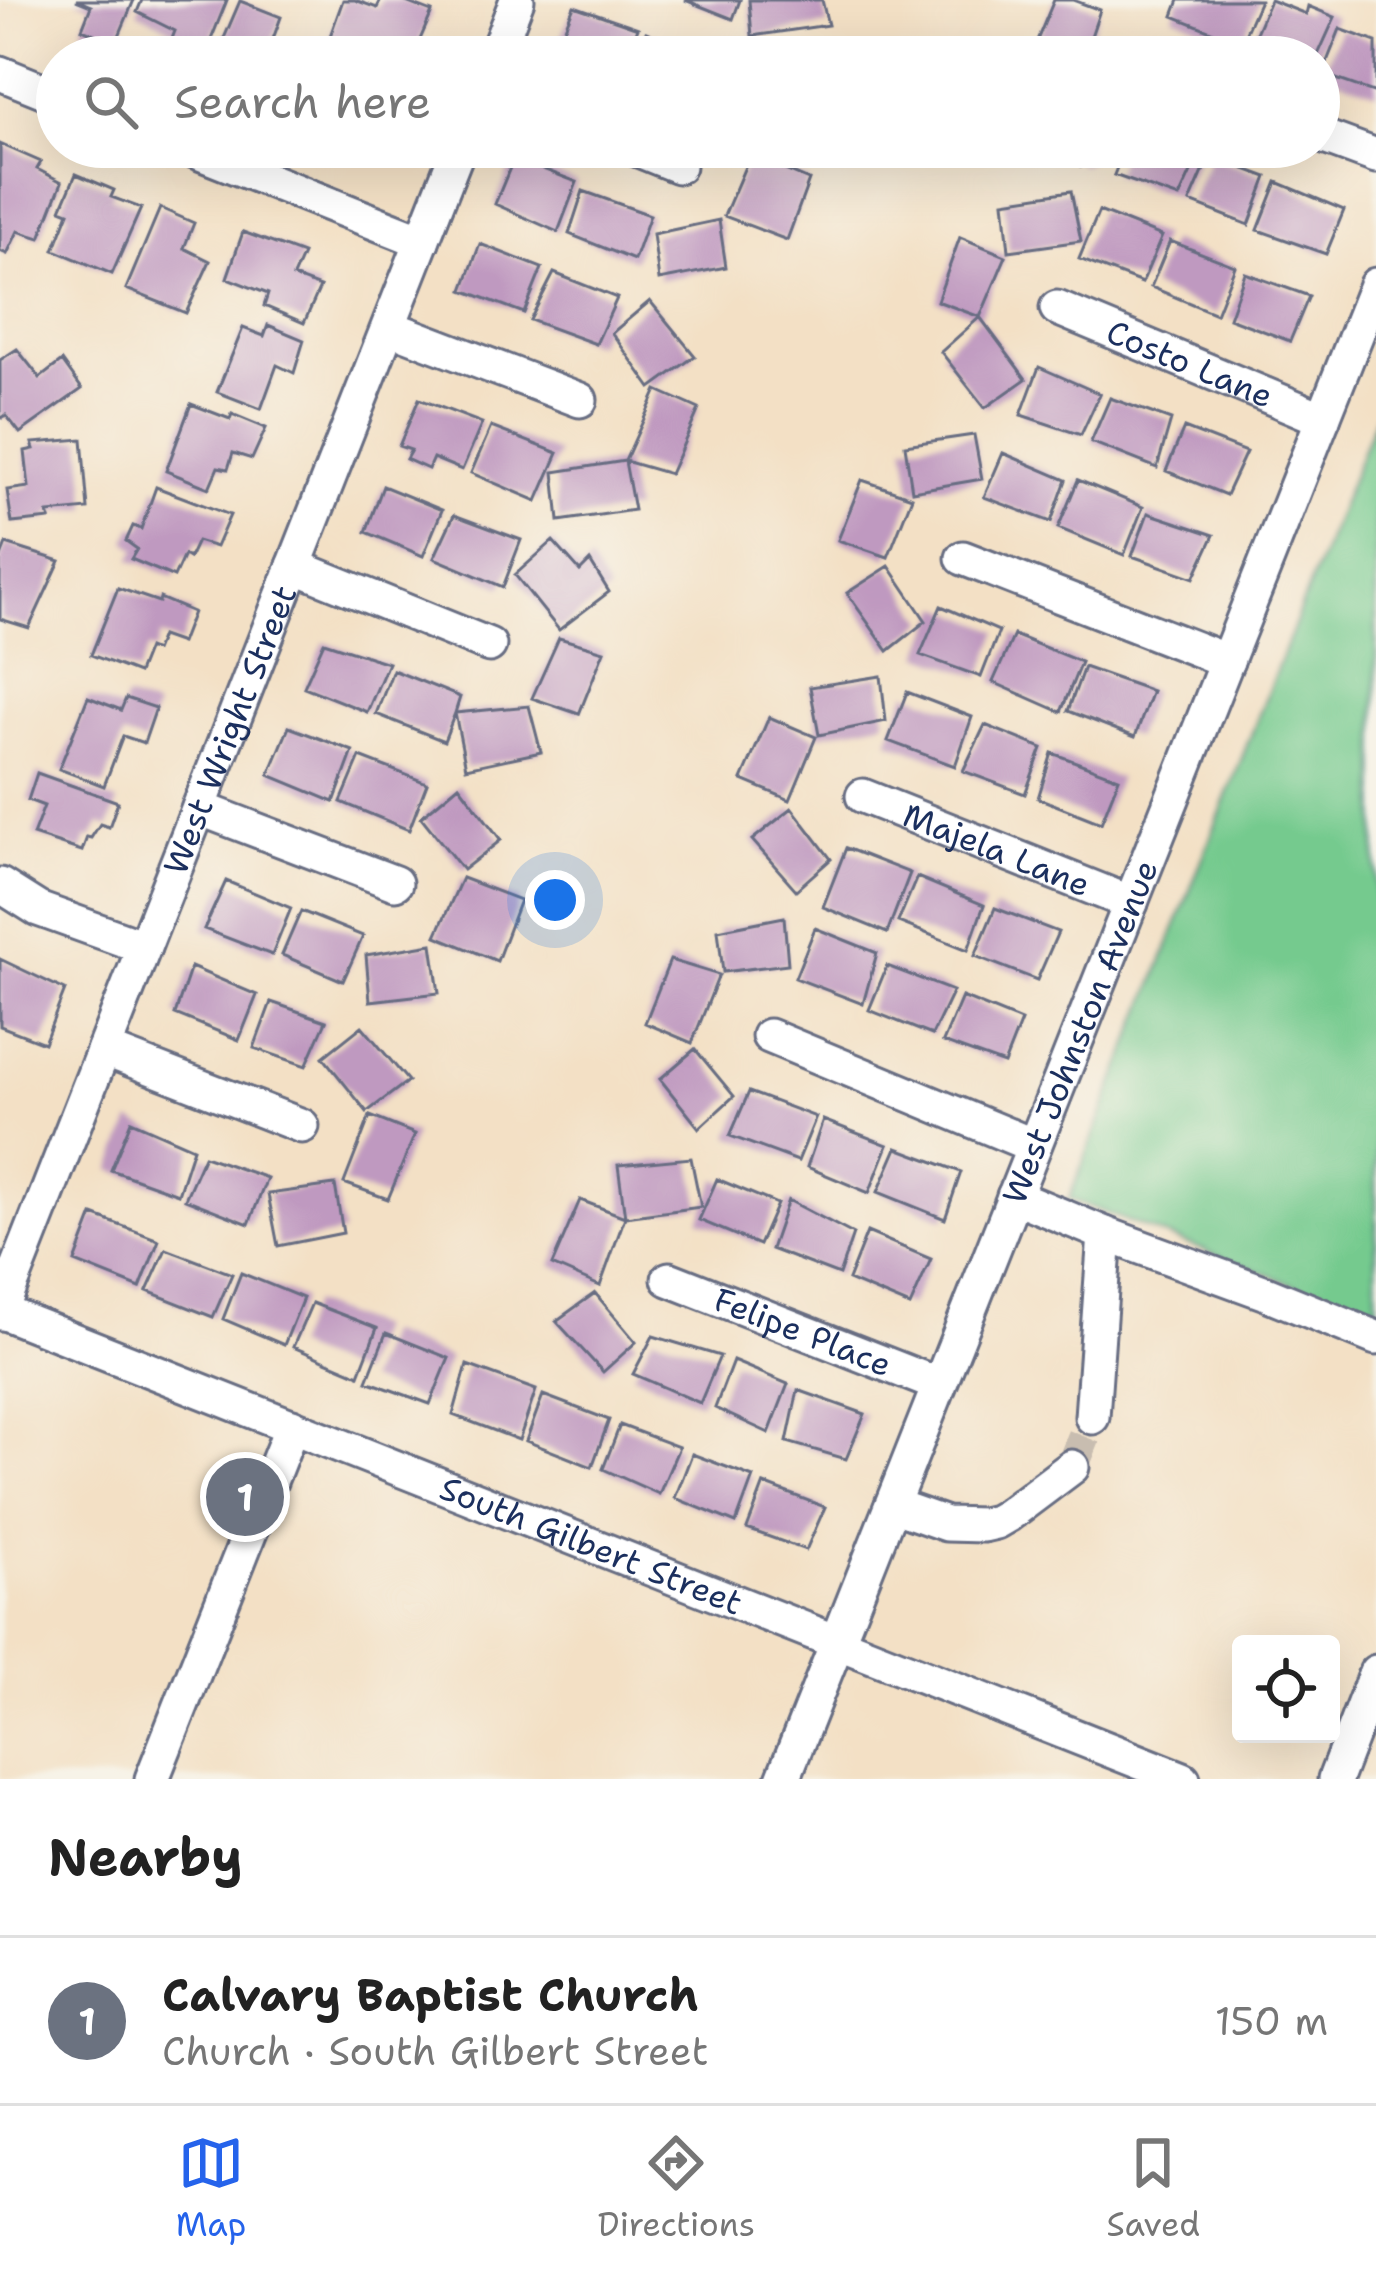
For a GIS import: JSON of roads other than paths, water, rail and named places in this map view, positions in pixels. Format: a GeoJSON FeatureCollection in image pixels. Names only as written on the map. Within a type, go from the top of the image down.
{"type":"FeatureCollection","features":[{"type":"Feature","properties":{"kind":"street"},"geometry":{"type":"LineString","coordinates":[[503,36],[517,0]]}},
{"type":"Feature","properties":{"kind":"street"},"geometry":{"type":"LineString","coordinates":[[0,74],[36,88]]}},
{"type":"Feature","properties":{"kind":"street"},"geometry":{"type":"LineString","coordinates":[[1340,142],[1376,156]]}},
{"type":"Feature","properties":{"kind":"street"},"geometry":{"type":"LineString","coordinates":[[238,168],[422,241]]}},
{"type":"Feature","properties":{"kind":"street","name":"West Wright Street"},"geometry":{"type":"LineString","coordinates":[[0,1312],[451,168]]}},
{"type":"Feature","properties":{"kind":"street","name":"West Johnston Avenue"},"geometry":{"type":"LineString","coordinates":[[783,1779],[1376,285]]}},
{"type":"Feature","properties":{"kind":"street","name":"Costo Lane"},"geometry":{"type":"LineString","coordinates":[[1057,308],[1323,419]]}},
{"type":"Feature","properties":{"kind":"street"},"geometry":{"type":"LineString","coordinates":[[389,327],[580,400]]}},
{"type":"Feature","properties":{"kind":"street"},"geometry":{"type":"LineString","coordinates":[[963,557],[1227,661]]}},
{"type":"Feature","properties":{"kind":"street"},"geometry":{"type":"LineString","coordinates":[[295,566],[489,645]]}},
{"type":"Feature","properties":{"kind":"street","name":"Majela Lane"},"geometry":{"type":"LineString","coordinates":[[863,796],[1131,902]]}},
{"type":"Feature","properties":{"kind":"street"},"geometry":{"type":"LineString","coordinates":[[199,808],[395,883]]}},
{"type":"Feature","properties":{"kind":"street"},"geometry":{"type":"LineString","coordinates":[[0,885],[38,909],[144,947]]}},
{"type":"Feature","properties":{"kind":"street"},"geometry":{"type":"LineString","coordinates":[[769,1036],[1034,1145]]}},
{"type":"Feature","properties":{"kind":"street"},"geometry":{"type":"LineString","coordinates":[[104,1049],[302,1126]]}},
{"type":"Feature","properties":{"kind":"street"},"geometry":{"type":"LineString","coordinates":[[1014,1196],[1376,1338]]}},
{"type":"Feature","properties":{"kind":"street"},"geometry":{"type":"LineString","coordinates":[[1092,1417],[1105,1234]]}},
{"type":"Feature","properties":{"kind":"street","name":"Felipe Place"},"geometry":{"type":"LineString","coordinates":[[669,1280],[939,1385]]}},
{"type":"Feature","properties":{"kind":"street","name":"South Gilbert Street"},"geometry":{"type":"LineString","coordinates":[[0,1312],[838,1642],[1161,1775]]}},
{"type":"Feature","properties":{"kind":"street"},"geometry":{"type":"LineString","coordinates":[[152,1779],[292,1426]]}},
{"type":"Feature","properties":{"kind":"street"},"geometry":{"type":"LineString","coordinates":[[892,1505],[946,1524],[982,1526],[1008,1515],[1072,1467]]}},
{"type":"Feature","properties":{"kind":"street"},"geometry":{"type":"LineString","coordinates":[[1335,1779],[1376,1672]]}},
{"type":"Feature","properties":{"kind":"tunnel"},"geometry":{"type":"LineString","coordinates":[[1072,1467],[1092,1417]]}},
{"type":"Feature","properties":{"kind":"place","name":"Calvary Baptist Church"},"geometry":{"type":"Point","coordinates":[245,1497]}}]}
